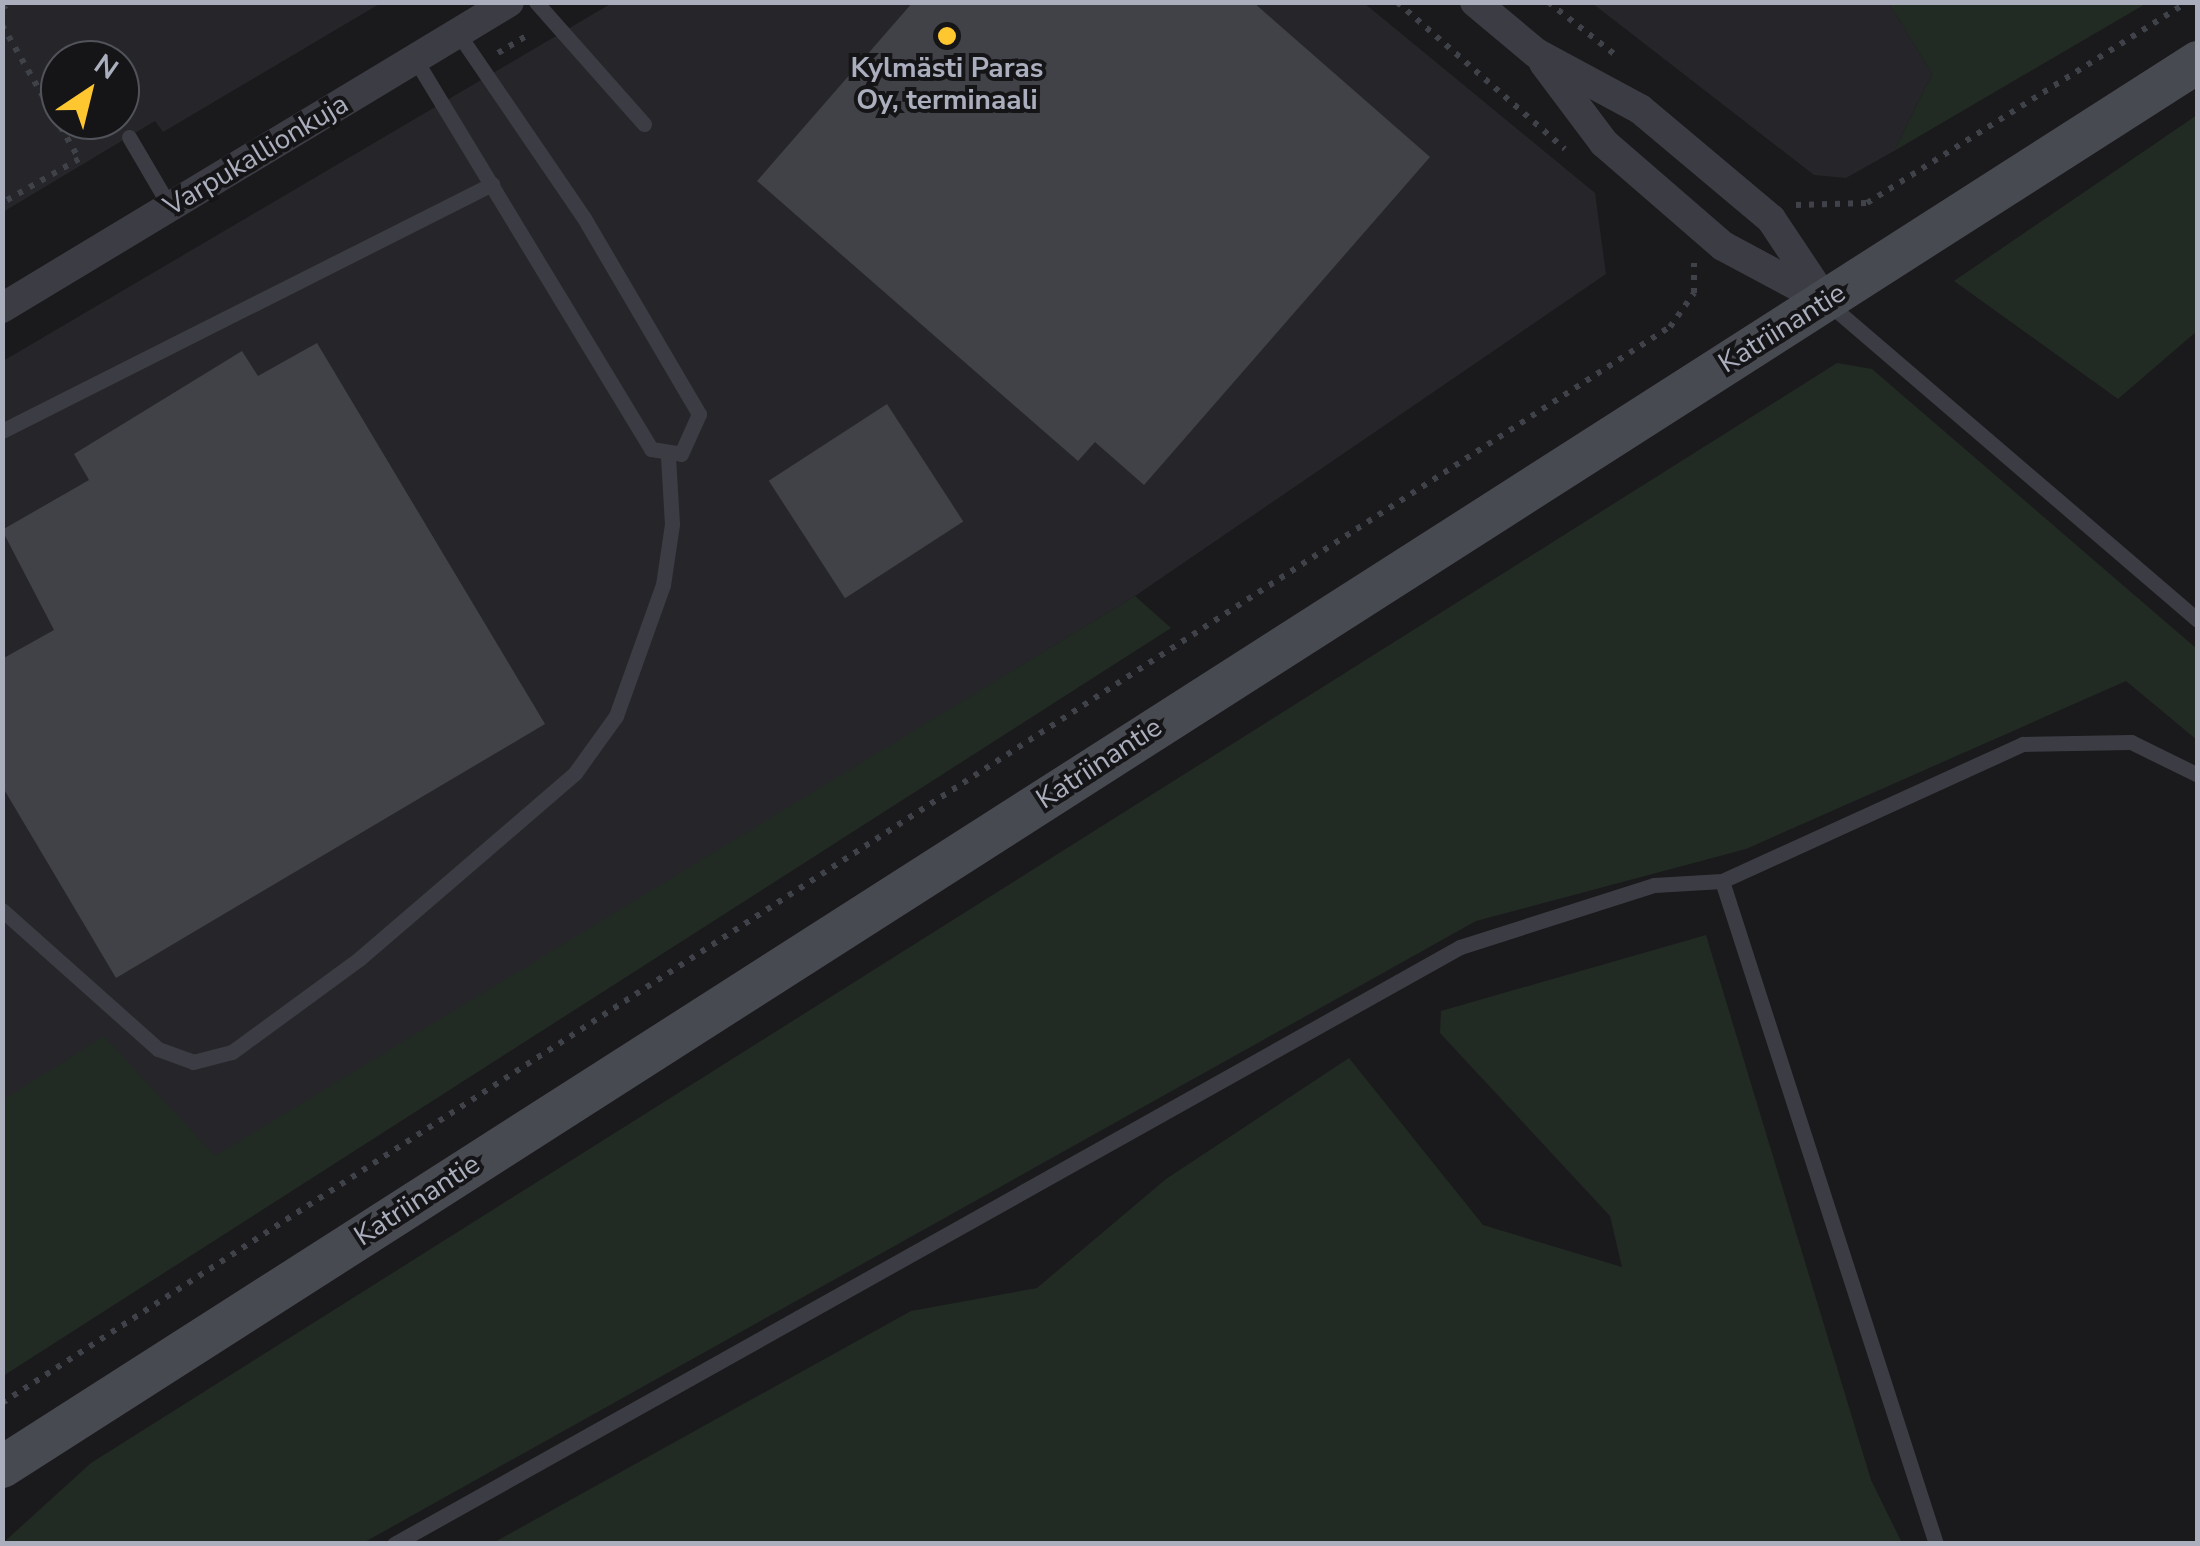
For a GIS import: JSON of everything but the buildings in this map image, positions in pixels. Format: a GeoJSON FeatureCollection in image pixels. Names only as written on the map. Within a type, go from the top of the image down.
{"type":"FeatureCollection","features":[{"type":"Feature","properties":{"kind":"main road","name":"Katriinantie"},"geometry":{"type":"LineString","coordinates":[[2,1466],[2198,62]]}},
{"type":"Feature","properties":{"kind":"street","name":"Varpukallionkuja"},"geometry":{"type":"LineString","coordinates":[[2,308],[509,2]]}},
{"type":"Feature","properties":{"kind":"street"},"geometry":{"type":"LineString","coordinates":[[1475,2],[1536,53],[1640,109],[1771,219],[1825,300]]}},
{"type":"Feature","properties":{"kind":"street"},"geometry":{"type":"LineString","coordinates":[[1536,53],[1604,143],[1723,246],[1825,300]]}},
{"type":"Feature","properties":{"kind":"lane"},"geometry":{"type":"LineString","coordinates":[[536,2],[644,124]]}},
{"type":"Feature","properties":{"kind":"lane"},"geometry":{"type":"LineString","coordinates":[[458,34],[584,218],[699,414],[691,442],[668,457]]}},
{"type":"Feature","properties":{"kind":"lane"},"geometry":{"type":"LineString","coordinates":[[415,59],[651,449],[668,457]]}},
{"type":"Feature","properties":{"kind":"lane"},"geometry":{"type":"LineString","coordinates":[[130,140],[170,207]]}},
{"type":"Feature","properties":{"kind":"lane"},"geometry":{"type":"LineString","coordinates":[[2,432],[492,184]]}},
{"type":"Feature","properties":{"kind":"lane"},"geometry":{"type":"LineString","coordinates":[[1825,300],[2198,620]]}},
{"type":"Feature","properties":{"kind":"lane"},"geometry":{"type":"LineString","coordinates":[[2,910],[136,1034],[192,1062],[232,1052],[359,959],[575,772],[616,716],[663,584],[672,524],[668,457]]}},
{"type":"Feature","properties":{"kind":"lane"},"geometry":{"type":"LineString","coordinates":[[394,1544],[1460,946],[1654,885],[1722,881],[2023,744],[2131,742],[2198,775]]}},
{"type":"Feature","properties":{"kind":"lane"},"geometry":{"type":"LineString","coordinates":[[1722,881],[1936,1544]]}},
{"type":"Feature","properties":{"kind":"path"},"geometry":{"type":"LineString","coordinates":[[2,8],[12,2]]}},
{"type":"Feature","properties":{"kind":"path"},"geometry":{"type":"LineString","coordinates":[[1397,2],[1574,158]]}},
{"type":"Feature","properties":{"kind":"path"},"geometry":{"type":"LineString","coordinates":[[1771,219],[1803,200],[1867,203],[2188,2]]}},
{"type":"Feature","properties":{"kind":"path"},"geometry":{"type":"LineString","coordinates":[[2,25],[79,159],[2,204]]}},
{"type":"Feature","properties":{"kind":"path"},"geometry":{"type":"LineString","coordinates":[[1690,266],[1723,246]]}},
{"type":"Feature","properties":{"kind":"path"},"geometry":{"type":"LineString","coordinates":[[2,1403],[1670,327],[1694,293],[1690,266],[1684,256]]}},
{"type":"Feature","properties":{"kind":"shaded area"},"geometry":{"type":"Polygon","coordinates":[[[2,3],[381,3],[163,132],[155,121],[140,130],[140,40],[40,40],[40,140],[123,140],[3,212],[2,3]]]}},
{"type":"Feature","properties":{"kind":"shaded area"},"geometry":{"type":"Polygon","coordinates":[[[612,3],[1364,3],[1595,193],[1606,274],[1135,596],[3,1289],[3,361],[612,3]]]}},
{"type":"Feature","properties":{"kind":"shaded area"},"geometry":{"type":"Polygon","coordinates":[[[1592,3],[1889,3],[1932,74],[1894,151],[1846,178],[1814,175],[1592,3]]]}},
{"type":"Feature","properties":{"kind":"shaded area"},"geometry":{"type":"Polygon","coordinates":[[[1889,3],[2147,3],[1894,151],[1932,74],[1889,3]]]}},
{"type":"Feature","properties":{"kind":"shaded area"},"geometry":{"type":"Polygon","coordinates":[[[2197,115],[2197,331],[2118,399],[1954,281],[2197,115]]]}},
{"type":"Feature","properties":{"kind":"shaded area"},"geometry":{"type":"Polygon","coordinates":[[[1837,363],[1872,369],[2197,649],[2197,740],[2126,681],[1746,849],[1476,921],[363,1543],[3,1543],[91,1463],[1837,363]]]}},
{"type":"Feature","properties":{"kind":"shaded area"},"geometry":{"type":"Polygon","coordinates":[[[1135,596],[1171,628],[3,1376],[3,1100],[104,1036],[215,1156],[1135,596]]]}},
{"type":"Feature","properties":{"kind":"shaded area"},"geometry":{"type":"Polygon","coordinates":[[[1706,935],[1871,1480],[1902,1543],[493,1543],[911,1311],[1037,1288],[1166,1179],[1349,1058],[1483,1225],[1622,1267],[1610,1216],[1440,1033],[1441,1011],[1706,935]]]}},
{"type":"Feature","properties":{"kind":"place","name":"Kylmästi Paras Oy, terminaali"},"geometry":{"type":"Point","coordinates":[947,36]}}]}
